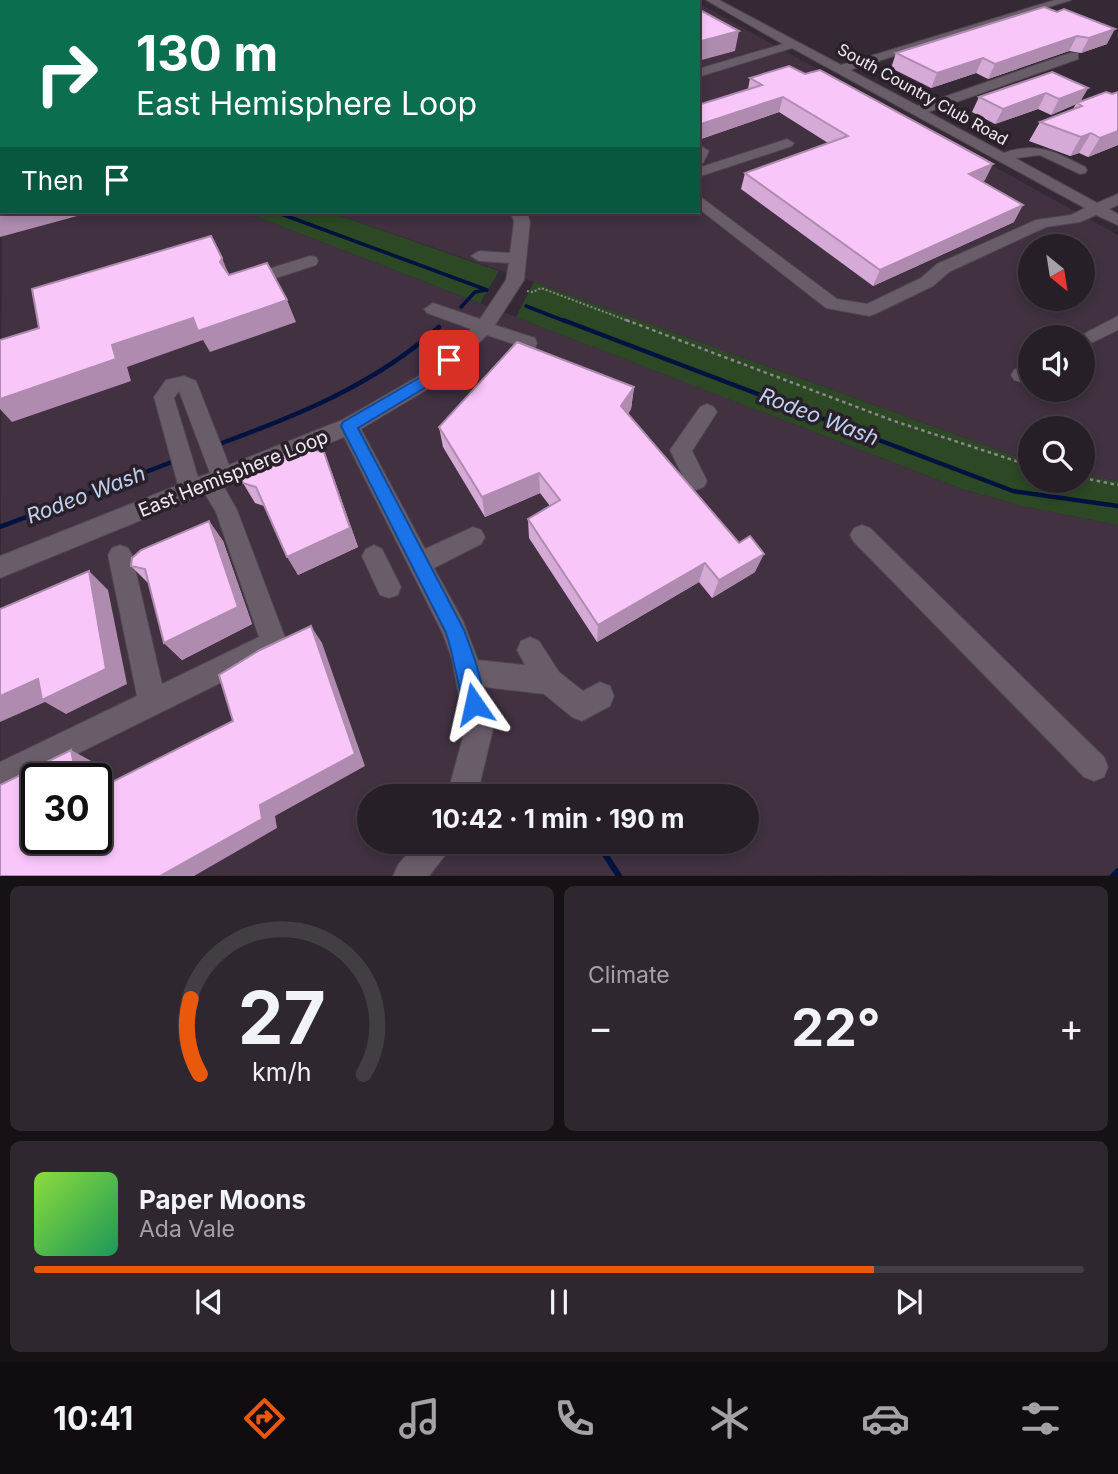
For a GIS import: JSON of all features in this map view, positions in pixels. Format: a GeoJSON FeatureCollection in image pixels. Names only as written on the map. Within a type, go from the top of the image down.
{"type":"FeatureCollection","features":[{"type":"Feature","properties":{"kind":"street","name":"South Country Club Road"},"geometry":{"type":"LineString","coordinates":[[711,0],[1118,220]]}},
{"type":"Feature","properties":{"kind":"street"},"geometry":{"type":"LineString","coordinates":[[841,69],[1066,0]]}},
{"type":"Feature","properties":{"kind":"street"},"geometry":{"type":"LineString","coordinates":[[715,18],[734,13]]}},
{"type":"Feature","properties":{"kind":"street"},"geometry":{"type":"LineString","coordinates":[[700,72],[794,44]]}},
{"type":"Feature","properties":{"kind":"street"},"geometry":{"type":"LineString","coordinates":[[917,111],[1074,56]]}},
{"type":"Feature","properties":{"kind":"street"},"geometry":{"type":"LineString","coordinates":[[700,172],[787,143]]}},
{"type":"Feature","properties":{"kind":"street"},"geometry":{"type":"LineString","coordinates":[[1003,158],[1026,149],[1036,149],[1080,170]]}},
{"type":"Feature","properties":{"kind":"street"},"geometry":{"type":"LineString","coordinates":[[700,202],[832,304],[869,310],[927,282],[943,268],[1036,220],[1074,219],[1118,199]]}},
{"type":"Feature","properties":{"kind":"street","name":"East Hemisphere Loop"},"geometry":{"type":"LineString","coordinates":[[0,567],[349,426],[431,377],[485,326],[515,280],[522,222],[520,214]]}},
{"type":"Feature","properties":{"kind":"street"},"geometry":{"type":"LineString","coordinates":[[479,256],[517,259]]}},
{"type":"Feature","properties":{"kind":"street"},"geometry":{"type":"LineString","coordinates":[[242,283],[310,261]]}},
{"type":"Feature","properties":{"kind":"street"},"geometry":{"type":"LineString","coordinates":[[433,309],[528,343]]}},
{"type":"Feature","properties":{"kind":"street"},"geometry":{"type":"LineString","coordinates":[[1095,334],[1118,322]]}},
{"type":"Feature","properties":{"kind":"street"},"geometry":{"type":"LineString","coordinates":[[0,777],[274,643],[226,510],[176,438],[164,397],[173,385],[184,383],[189,386],[203,427],[208,484]]}},
{"type":"Feature","properties":{"kind":"street"},"geometry":{"type":"LineString","coordinates":[[696,481],[681,450],[707,412]]}},
{"type":"Feature","properties":{"kind":"street"},"geometry":{"type":"LineString","coordinates":[[349,426],[454,630],[468,672],[479,729],[465,784]]}},
{"type":"Feature","properties":{"kind":"street"},"geometry":{"type":"LineString","coordinates":[[176,438],[203,427]]}},
{"type":"Feature","properties":{"kind":"street"},"geometry":{"type":"LineString","coordinates":[[862,535],[1094,767]]}},
{"type":"Feature","properties":{"kind":"street"},"geometry":{"type":"LineString","coordinates":[[420,562],[473,537]]}},
{"type":"Feature","properties":{"kind":"street"},"geometry":{"type":"LineString","coordinates":[[120,555],[152,702]]}},
{"type":"Feature","properties":{"kind":"street"},"geometry":{"type":"LineString","coordinates":[[374,556],[389,587]]}},
{"type":"Feature","properties":{"kind":"street"},"geometry":{"type":"LineString","coordinates":[[530,650],[551,681],[582,707],[600,696]]}},
{"type":"Feature","properties":{"kind":"street"},"geometry":{"type":"LineString","coordinates":[[468,672],[551,681]]}},
{"type":"Feature","properties":{"kind":"street"},"geometry":{"type":"LineString","coordinates":[[409,876],[426,854]]}},
{"type":"Feature","properties":{"kind":"path"},"geometry":{"type":"LineString","coordinates":[[510,287],[533,292],[541,288],[894,421],[1018,462]]}},
{"type":"Feature","properties":{"kind":"path"},"geometry":{"type":"LineString","coordinates":[[1095,480],[1118,485]]}},
{"type":"Feature","properties":{"kind":"shaded area"},"geometry":{"type":"Polygon","coordinates":[[[700,4],[1118,235],[1118,481],[1095,477],[1095,416],[1018,416],[1018,457],[534,282],[335,214],[700,214],[700,4]]]}},
{"type":"Feature","properties":{"kind":"shaded area"},"geometry":{"type":"Polygon","coordinates":[[[2,214],[249,214],[962,489],[1022,506],[1118,525],[1118,875],[0,876],[2,214]]]}},
{"type":"Feature","properties":{"kind":"green space"},"geometry":{"type":"Polygon","coordinates":[[[249,214],[335,214],[499,271],[480,303],[249,214]]]}},
{"type":"Feature","properties":{"kind":"green space"},"geometry":{"type":"Polygon","coordinates":[[[534,282],[1018,457],[1018,493],[1095,493],[1095,477],[1118,481],[1118,525],[1022,506],[962,489],[516,317],[534,282]]]}},
{"type":"Feature","properties":{"kind":"building"},"geometry":{"type":"Polygon","coordinates":[[[1044,7],[1057,12],[1064,9],[1115,29],[1089,38],[1077,36],[995,64],[983,58],[937,73],[896,53],[1044,7]]]}},
{"type":"Feature","properties":{"kind":"building"},"geometry":{"type":"Polygon","coordinates":[[[700,10],[739,31],[700,41],[700,10]]]}},
{"type":"Feature","properties":{"kind":"building"},"geometry":{"type":"Polygon","coordinates":[[[789,66],[805,74],[820,70],[993,164],[969,174],[1023,205],[880,270],[745,173],[848,136],[783,97],[700,124],[700,104],[762,85],[750,78],[789,66]]]}},
{"type":"Feature","properties":{"kind":"building"},"geometry":{"type":"Polygon","coordinates":[[[1052,72],[1088,88],[1059,99],[1046,93],[1003,109],[979,97],[1052,72]]]}},
{"type":"Feature","properties":{"kind":"building"},"geometry":{"type":"Polygon","coordinates":[[[1106,92],[1118,92],[1118,131],[1100,138],[1091,133],[1081,137],[1040,122],[1082,106],[1077,103],[1106,92]]]}},
{"type":"Feature","properties":{"kind":"building"},"geometry":{"type":"Polygon","coordinates":[[[211,236],[222,258],[220,262],[229,275],[267,263],[287,300],[198,331],[193,318],[112,345],[116,359],[0,399],[0,340],[39,328],[32,289],[211,236]]]}},
{"type":"Feature","properties":{"kind":"building"},"geometry":{"type":"Polygon","coordinates":[[[517,342],[634,387],[621,406],[739,543],[750,536],[764,554],[719,580],[705,563],[598,625],[528,519],[560,500],[539,473],[482,497],[439,427],[517,342]]]}},
{"type":"Feature","properties":{"kind":"building"},"geometry":{"type":"Polygon","coordinates":[[[302,447],[324,452],[350,528],[287,557],[256,487],[243,483],[241,477],[244,471],[302,447]]]}},
{"type":"Feature","properties":{"kind":"building"},"geometry":{"type":"Polygon","coordinates":[[[209,521],[238,607],[164,643],[145,569],[131,566],[132,558],[141,550],[209,521]]]}},
{"type":"Feature","properties":{"kind":"building"},"geometry":{"type":"Polygon","coordinates":[[[89,571],[106,669],[42,700],[38,679],[0,696],[0,609],[89,571]]]}},
{"type":"Feature","properties":{"kind":"building"},"geometry":{"type":"Polygon","coordinates":[[[311,626],[355,754],[260,805],[262,819],[160,876],[0,876],[0,785],[21,775],[21,854],[112,854],[112,782],[233,721],[219,675],[260,650],[311,626]]]}},
{"type":"Feature","properties":{"kind":"building"},"geometry":{"type":"Polygon","coordinates":[[[71,750],[74,763],[45,763],[71,750]]]}},
{"type":"Feature","properties":{"kind":"waterway"},"geometry":{"type":"LineString","coordinates":[[281,214],[487,290]]}},
{"type":"Feature","properties":{"kind":"waterway","name":"Rodeo Wash"},"geometry":{"type":"LineString","coordinates":[[461,307],[475,292],[486,290]]}},
{"type":"Feature","properties":{"kind":"waterway","name":"Rodeo Wash"},"geometry":{"type":"LineString","coordinates":[[526,306],[567,322]]}},
{"type":"Feature","properties":{"kind":"waterway","name":"Rodeo Wash"},"geometry":{"type":"LineString","coordinates":[[563,320],[1013,491],[1118,506]]}},
{"type":"Feature","properties":{"kind":"waterway","name":"Rodeo Wash"},"geometry":{"type":"LineString","coordinates":[[222,443],[336,396],[389,365],[439,327]]}},
{"type":"Feature","properties":{"kind":"waterway","name":"Rodeo Wash"},"geometry":{"type":"LineString","coordinates":[[0,527],[172,462]]}},
{"type":"Feature","properties":{"kind":"waterway"},"geometry":{"type":"LineString","coordinates":[[605,854],[619,876]]}},
{"type":"Feature","properties":{"kind":"waterway"},"geometry":{"type":"LineString","coordinates":[[1113,876],[1118,871]]}},
{"type":"Feature","properties":{"kind":"route"},"geometry":{"type":"LineString","coordinates":[[449,360],[431,377],[349,426],[454,630],[465,659],[474,704]]}}]}
